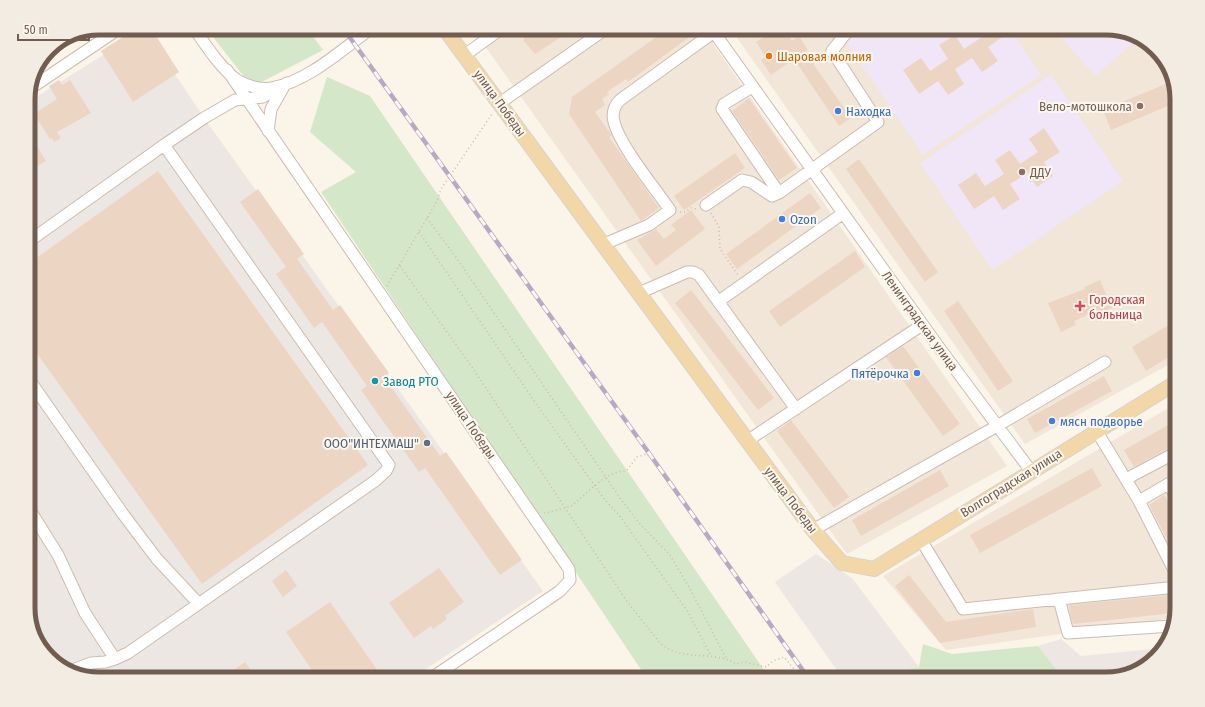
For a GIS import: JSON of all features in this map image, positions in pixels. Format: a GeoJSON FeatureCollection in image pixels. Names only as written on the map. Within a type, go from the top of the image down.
{"type":"FeatureCollection","features":[{"type":"Feature","properties":{"kind":"main road","name":"улица Победы"},"geometry":{"type":"LineString","coordinates":[[450,35],[502,105],[602,245],[813,530],[842,563]]}},
{"type":"Feature","properties":{"kind":"main road","name":"Волгоградская улица"},"geometry":{"type":"LineString","coordinates":[[842,563],[874,569],[1096,430],[1170,386]]}},
{"type":"Feature","properties":{"kind":"street"},"geometry":{"type":"LineString","coordinates":[[37,84],[110,35]]}},
{"type":"Feature","properties":{"kind":"street","name":"улица Победы"},"geometry":{"type":"LineString","coordinates":[[200,35],[227,70],[567,564],[571,575],[568,584],[440,672]]}},
{"type":"Feature","properties":{"kind":"street","name":"улица Победы"},"geometry":{"type":"LineString","coordinates":[[227,70],[237,80],[255,87],[273,88],[287,83],[319,66],[362,35]]}},
{"type":"Feature","properties":{"kind":"street"},"geometry":{"type":"LineString","coordinates":[[465,54],[492,35]]}},
{"type":"Feature","properties":{"kind":"street"},"geometry":{"type":"LineString","coordinates":[[502,105],[597,35]]}},
{"type":"Feature","properties":{"kind":"street"},"geometry":{"type":"LineString","coordinates":[[602,245],[649,225],[670,210],[621,140],[614,123],[613,112],[620,100],[705,35]]}},
{"type":"Feature","properties":{"kind":"street","name":"Ленинградская улица"},"geometry":{"type":"LineString","coordinates":[[716,35],[922,325],[1031,471]]}},
{"type":"Feature","properties":{"kind":"street"},"geometry":{"type":"LineString","coordinates":[[706,205],[742,180],[751,182],[772,196],[779,193],[878,122],[832,51],[845,35]]}},
{"type":"Feature","properties":{"kind":"street"},"geometry":{"type":"LineString","coordinates":[[35,237],[164,145],[230,102],[263,98],[287,83]]}},
{"type":"Feature","properties":{"kind":"street","name":"улица Победы"},"geometry":{"type":"LineString","coordinates":[[268,131],[269,115],[273,102],[287,83]]}},
{"type":"Feature","properties":{"kind":"street"},"geometry":{"type":"LineString","coordinates":[[752,87],[724,104],[722,109],[779,193]]}},
{"type":"Feature","properties":{"kind":"street"},"geometry":{"type":"LineString","coordinates":[[77,668],[91,663],[105,662],[115,659],[143,643],[375,481],[386,471],[389,465],[164,145]]}},
{"type":"Feature","properties":{"kind":"street"},"geometry":{"type":"LineString","coordinates":[[719,301],[842,214]]}},
{"type":"Feature","properties":{"kind":"street"},"geometry":{"type":"LineString","coordinates":[[639,293],[678,275],[693,272],[704,279],[796,409]]}},
{"type":"Feature","properties":{"kind":"street"},"geometry":{"type":"LineString","coordinates":[[747,441],[922,325]]}},
{"type":"Feature","properties":{"kind":"street"},"geometry":{"type":"LineString","coordinates":[[813,530],[997,426],[1105,362]]}},
{"type":"Feature","properties":{"kind":"street"},"geometry":{"type":"LineString","coordinates":[[35,388],[123,514],[157,559],[198,604]]}},
{"type":"Feature","properties":{"kind":"street"},"geometry":{"type":"LineString","coordinates":[[1096,430],[1140,501],[1170,562]]}},
{"type":"Feature","properties":{"kind":"street"},"geometry":{"type":"LineString","coordinates":[[1126,479],[1170,456]]}},
{"type":"Feature","properties":{"kind":"street"},"geometry":{"type":"LineString","coordinates":[[1140,501],[1170,483]]}},
{"type":"Feature","properties":{"kind":"street"},"geometry":{"type":"LineString","coordinates":[[35,518],[58,556],[86,613],[115,659]]}},
{"type":"Feature","properties":{"kind":"street"},"geometry":{"type":"LineString","coordinates":[[920,540],[963,609],[1170,588]]}},
{"type":"Feature","properties":{"kind":"street"},"geometry":{"type":"LineString","coordinates":[[1058,599],[1068,633],[1168,626]]}},
{"type":"Feature","properties":{"kind":"path"},"geometry":{"type":"LineString","coordinates":[[382,294],[400,266],[427,218],[441,189],[454,172],[463,156],[479,136],[494,112],[502,105]]}},
{"type":"Feature","properties":{"kind":"path"},"geometry":{"type":"LineString","coordinates":[[670,210],[685,212],[691,208],[699,209],[706,205],[718,227],[720,249],[744,283]]}},
{"type":"Feature","properties":{"kind":"path"},"geometry":{"type":"LineString","coordinates":[[427,218],[460,263],[606,478],[639,523],[670,555],[689,587],[726,658]]}},
{"type":"Feature","properties":{"kind":"path"},"geometry":{"type":"LineString","coordinates":[[419,232],[537,405],[619,515],[688,612],[711,656]]}},
{"type":"Feature","properties":{"kind":"path"},"geometry":{"type":"LineString","coordinates":[[400,266],[474,370],[626,600],[660,643],[666,648],[679,653],[726,658],[736,664],[744,662],[766,667],[773,661],[784,657],[796,672]]}},
{"type":"Feature","properties":{"kind":"path"},"geometry":{"type":"LineString","coordinates":[[529,509],[538,513],[546,514],[566,508],[606,478],[619,471],[626,471],[640,456],[647,454],[655,462]]}},
{"type":"Feature","properties":{"kind":"shaded area","name":"Завод РТО"},"geometry":{"type":"Polygon","coordinates":[[[135,35],[149,35],[204,118],[543,591],[422,672],[99,672],[82,670],[60,659],[48,647],[38,629],[35,612],[35,98],[135,35]]]}},
{"type":"Feature","properties":{"kind":"shaded area"},"geometry":{"type":"Polygon","coordinates":[[[477,35],[707,35],[1007,466],[847,554],[477,35]]]}},
{"type":"Feature","properties":{"kind":"shaded area"},"geometry":{"type":"Polygon","coordinates":[[[735,35],[1106,35],[1123,37],[1131,40],[1145,48],[1157,60],[1167,78],[1170,95],[1170,364],[1025,444],[735,35]]]}},
{"type":"Feature","properties":{"kind":"shaded area"},"geometry":{"type":"Polygon","coordinates":[[[857,35],[1014,35],[1041,75],[923,155],[846,42],[857,35]]]}},
{"type":"Feature","properties":{"kind":"shaded area"},"geometry":{"type":"Polygon","coordinates":[[[1059,35],[1106,35],[1123,37],[1134,42],[1095,76],[1059,35]]]}},
{"type":"Feature","properties":{"kind":"shaded area","name":"ДДУ"},"geometry":{"type":"Polygon","coordinates":[[[1051,75],[1123,181],[992,270],[920,163],[1051,75]]]}},
{"type":"Feature","properties":{"kind":"shaded area"},"geometry":{"type":"Polygon","coordinates":[[[1170,407],[1169,619],[946,650],[883,576],[1170,407]]]}},
{"type":"Feature","properties":{"kind":"shaded area"},"geometry":{"type":"Polygon","coordinates":[[[816,554],[852,578],[919,667],[893,672],[838,672],[775,582],[816,554]]]}},
{"type":"Feature","properties":{"kind":"shaded area"},"geometry":{"type":"Polygon","coordinates":[[[1061,639],[1081,656],[1155,649],[1145,659],[1123,670],[1106,672],[1058,672],[1038,646],[1061,639]]]}},
{"type":"Feature","properties":{"kind":"green space"},"geometry":{"type":"Polygon","coordinates":[[[211,35],[312,35],[323,50],[252,87],[211,35]]]}},
{"type":"Feature","properties":{"kind":"green space"},"geometry":{"type":"Polygon","coordinates":[[[327,77],[370,96],[765,672],[643,672],[321,192],[356,172],[310,132],[327,77]]]}},
{"type":"Feature","properties":{"kind":"green space"},"geometry":{"type":"Polygon","coordinates":[[[923,644],[952,654],[1038,646],[1058,672],[893,672],[919,667],[923,644]]]}},
{"type":"Feature","properties":{"kind":"building"},"geometry":{"type":"Polygon","coordinates":[[[126,35],[155,35],[179,72],[133,102],[101,51],[126,35]]]}},
{"type":"Feature","properties":{"kind":"building"},"geometry":{"type":"Polygon","coordinates":[[[522,35],[564,35],[535,54],[523,40],[525,39],[522,35]]]}},
{"type":"Feature","properties":{"kind":"building"},"geometry":{"type":"Polygon","coordinates":[[[659,35],[692,35],[628,82],[626,79],[607,92],[609,94],[602,99],[605,105],[595,112],[612,136],[609,137],[659,208],[641,221],[569,114],[572,97],[659,35]]]}},
{"type":"Feature","properties":{"kind":"building"},"geometry":{"type":"Polygon","coordinates":[[[767,35],[788,35],[792,41],[799,36],[808,50],[805,52],[851,118],[839,126],[794,59],[771,75],[761,60],[766,57],[756,42],[767,35]]]}},
{"type":"Feature","properties":{"kind":"building"},"geometry":{"type":"Polygon","coordinates":[[[955,35],[964,49],[982,37],[981,35],[1003,35],[988,47],[998,61],[982,72],[972,58],[955,69],[964,84],[948,95],[938,81],[919,94],[903,70],[921,58],[930,71],[948,59],[939,45],[955,35]]]}},
{"type":"Feature","properties":{"kind":"building"},"geometry":{"type":"Polygon","coordinates":[[[59,80],[62,85],[70,80],[91,113],[57,132],[61,138],[54,142],[52,138],[50,139],[35,116],[35,113],[57,99],[49,86],[59,80]]]}},
{"type":"Feature","properties":{"kind":"building","name":"Вело-мотошкола"},"geometry":{"type":"Polygon","coordinates":[[[1168,83],[1170,105],[1111,130],[1103,110],[1168,83]]]}},
{"type":"Feature","properties":{"kind":"building"},"geometry":{"type":"Polygon","coordinates":[[[749,98],[797,168],[779,180],[732,111],[749,98]]]}},
{"type":"Feature","properties":{"kind":"building"},"geometry":{"type":"Polygon","coordinates":[[[1044,128],[1060,152],[1044,162],[1053,176],[1037,187],[1028,173],[1010,184],[1020,199],[1003,210],[994,196],[974,209],[958,185],[976,173],[985,186],[1004,174],[995,160],[1010,150],[1020,164],[1038,152],[1029,139],[1044,128]]]}},
{"type":"Feature","properties":{"kind":"building"},"geometry":{"type":"Polygon","coordinates":[[[35,143],[46,161],[35,167],[35,143]]]}},
{"type":"Feature","properties":{"kind":"building"},"geometry":{"type":"Polygon","coordinates":[[[735,153],[745,168],[684,210],[674,196],[735,153]]]}},
{"type":"Feature","properties":{"kind":"building"},"geometry":{"type":"Polygon","coordinates":[[[859,159],[938,272],[925,282],[846,169],[859,159]]]}},
{"type":"Feature","properties":{"kind":"building"},"geometry":{"type":"Polygon","coordinates":[[[158,171],[368,465],[202,584],[35,351],[35,259],[158,171]]]}},
{"type":"Feature","properties":{"kind":"building","name":"Завод РТО"},"geometry":{"type":"Polygon","coordinates":[[[258,189],[304,254],[297,259],[333,310],[340,305],[389,373],[384,377],[440,456],[446,452],[522,560],[500,575],[425,468],[419,472],[361,390],[367,386],[322,322],[314,328],[276,274],[286,267],[240,202],[258,189]]]}},
{"type":"Feature","properties":{"kind":"building"},"geometry":{"type":"Polygon","coordinates":[[[810,193],[821,208],[737,269],[726,254],[810,193]]]}},
{"type":"Feature","properties":{"kind":"building"},"geometry":{"type":"Polygon","coordinates":[[[691,210],[705,229],[656,266],[637,240],[656,229],[664,239],[676,230],[671,225],[691,210]]]}},
{"type":"Feature","properties":{"kind":"building"},"geometry":{"type":"Polygon","coordinates":[[[855,251],[865,267],[780,327],[769,311],[855,251]]]}},
{"type":"Feature","properties":{"kind":"building","name":"Городская больница"},"geometry":{"type":"Polygon","coordinates":[[[1100,280],[1112,308],[1096,315],[1094,312],[1074,321],[1076,325],[1061,332],[1048,303],[1085,289],[1084,287],[1100,280]]]}},
{"type":"Feature","properties":{"kind":"building"},"geometry":{"type":"Polygon","coordinates":[[[691,290],[774,398],[758,410],[675,303],[691,290]]]}},
{"type":"Feature","properties":{"kind":"building"},"geometry":{"type":"Polygon","coordinates":[[[958,301],[1013,381],[998,391],[944,311],[958,301]]]}},
{"type":"Feature","properties":{"kind":"building"},"geometry":{"type":"Polygon","coordinates":[[[1167,326],[1170,331],[1170,356],[1146,371],[1132,347],[1167,326]]]}},
{"type":"Feature","properties":{"kind":"building"},"geometry":{"type":"Polygon","coordinates":[[[903,346],[960,424],[943,436],[886,357],[903,346]]]}},
{"type":"Feature","properties":{"kind":"building"},"geometry":{"type":"Polygon","coordinates":[[[1104,376],[1112,391],[1035,433],[1027,419],[1104,376]]]}},
{"type":"Feature","properties":{"kind":"building"},"geometry":{"type":"Polygon","coordinates":[[[791,420],[849,497],[834,508],[777,431],[791,420]]]}},
{"type":"Feature","properties":{"kind":"building"},"geometry":{"type":"Polygon","coordinates":[[[1170,424],[1170,448],[1134,467],[1124,450],[1170,424]]]}},
{"type":"Feature","properties":{"kind":"building"},"geometry":{"type":"Polygon","coordinates":[[[1092,468],[1102,486],[980,553],[970,535],[1092,468]]]}},
{"type":"Feature","properties":{"kind":"building"},"geometry":{"type":"Polygon","coordinates":[[[940,470],[949,486],[861,536],[852,520],[940,470]]]}},
{"type":"Feature","properties":{"kind":"building"},"geometry":{"type":"Polygon","coordinates":[[[1164,495],[1170,505],[1170,544],[1149,505],[1164,495]]]}},
{"type":"Feature","properties":{"kind":"building"},"geometry":{"type":"Polygon","coordinates":[[[439,568],[464,602],[445,616],[447,619],[433,629],[431,626],[414,638],[389,603],[439,568]]]}},
{"type":"Feature","properties":{"kind":"building"},"geometry":{"type":"Polygon","coordinates":[[[286,570],[297,586],[283,597],[272,581],[286,570]]]}},
{"type":"Feature","properties":{"kind":"building"},"geometry":{"type":"Polygon","coordinates":[[[909,575],[946,622],[1033,609],[1036,627],[940,643],[895,586],[909,575]]]}},
{"type":"Feature","properties":{"kind":"building"},"geometry":{"type":"Polygon","coordinates":[[[1170,595],[1169,613],[1073,624],[1069,605],[1170,595]]]}},
{"type":"Feature","properties":{"kind":"building"},"geometry":{"type":"Polygon","coordinates":[[[330,602],[379,672],[313,672],[286,632],[330,602]]]}},
{"type":"Feature","properties":{"kind":"building"},"geometry":{"type":"Polygon","coordinates":[[[245,662],[252,672],[231,672],[245,662]]]}},
{"type":"Feature","properties":{"kind":"railway"},"geometry":{"type":"LineString","coordinates":[[348,35],[646,449],[804,672]]}},
{"type":"Feature","properties":{"kind":"place","name":"Шаровая молния"},"geometry":{"type":"Point","coordinates":[769,56]}},
{"type":"Feature","properties":{"kind":"place","name":"Вело-мотошкола"},"geometry":{"type":"Point","coordinates":[1140,106]}},
{"type":"Feature","properties":{"kind":"place","name":"Находка"},"geometry":{"type":"Point","coordinates":[838,111]}},
{"type":"Feature","properties":{"kind":"place","name":"ДДУ"},"geometry":{"type":"Point","coordinates":[1022,172]}},
{"type":"Feature","properties":{"kind":"place","name":"Ozon"},"geometry":{"type":"Point","coordinates":[782,219]}},
{"type":"Feature","properties":{"kind":"place","name":"Городская больница"},"geometry":{"type":"Point","coordinates":[1080,306]}},
{"type":"Feature","properties":{"kind":"place","name":"Пятёрочка"},"geometry":{"type":"Point","coordinates":[917,373]}},
{"type":"Feature","properties":{"kind":"place","name":"Завод РТО"},"geometry":{"type":"Point","coordinates":[375,381]}},
{"type":"Feature","properties":{"kind":"place","name":"мясн подворье"},"geometry":{"type":"Point","coordinates":[1052,421]}},
{"type":"Feature","properties":{"kind":"place","name":"ООО\"ИНТЕХМАШ\""},"geometry":{"type":"Point","coordinates":[427,443]}}]}
